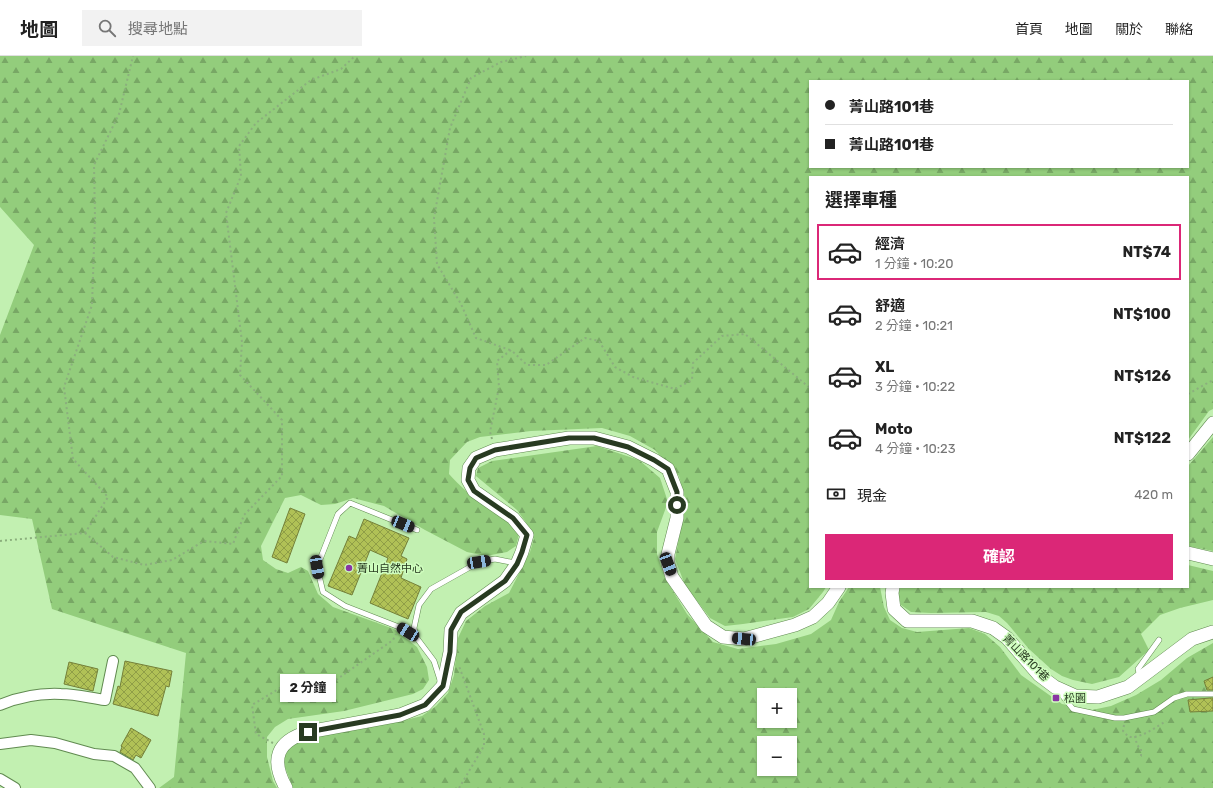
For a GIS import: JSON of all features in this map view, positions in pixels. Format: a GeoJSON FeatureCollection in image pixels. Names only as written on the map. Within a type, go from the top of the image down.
{"type":"FeatureCollection","features":[{"type":"Feature","properties":{"kind":"street"},"geometry":{"type":"LineString","coordinates":[[1189,453],[1213,423]]}},
{"type":"Feature","properties":{"kind":"street"},"geometry":{"type":"LineString","coordinates":[[286,788],[278,767],[278,756],[281,748],[286,742],[295,736],[308,732],[400,715],[425,705],[443,686],[450,652],[451,630],[461,612],[505,581],[517,564],[527,535],[513,518],[474,491],[468,480],[470,468],[476,458],[495,450],[569,438],[594,438],[628,447],[668,469],[677,492],[676,518],[668,554],[668,564],[672,577],[706,626],[723,637],[744,639],[795,625],[813,617],[828,603],[838,588]]}},
{"type":"Feature","properties":{"kind":"street"},"geometry":{"type":"LineString","coordinates":[[1189,553],[1213,559]]}},
{"type":"Feature","properties":{"kind":"street","name":"菁山路101巷"},"geometry":{"type":"LineString","coordinates":[[893,588],[894,609],[907,621],[972,621],[993,628],[1007,638],[1039,675],[1055,687],[1075,696],[1098,697],[1128,687],[1192,639],[1213,632]]}},
{"type":"Feature","properties":{"kind":"street"},"geometry":{"type":"LineString","coordinates":[[0,705],[16,699],[36,695],[62,694],[105,700],[113,661]]}},
{"type":"Feature","properties":{"kind":"street"},"geometry":{"type":"LineString","coordinates":[[0,744],[31,740],[55,743],[94,754],[114,756],[135,768],[150,788]]}},
{"type":"Feature","properties":{"kind":"street"},"geometry":{"type":"LineString","coordinates":[[0,779],[15,788]]}},
{"type":"Feature","properties":{"kind":"lane"},"geometry":{"type":"LineString","coordinates":[[416,637],[399,627],[346,606],[323,592],[317,567],[338,514],[350,503],[417,530]]}},
{"type":"Feature","properties":{"kind":"lane"},"geometry":{"type":"LineString","coordinates":[[443,686],[434,662],[416,637],[414,628],[419,605],[431,589],[479,562],[495,559],[517,564]]}},
{"type":"Feature","properties":{"kind":"lane"},"geometry":{"type":"LineString","coordinates":[[1140,678],[1138,669],[1159,640]]}},
{"type":"Feature","properties":{"kind":"lane"},"geometry":{"type":"LineString","coordinates":[[1055,687],[1073,709],[1115,718],[1124,718],[1154,712],[1174,698],[1187,694],[1213,694]]}},
{"type":"Feature","properties":{"kind":"path"},"geometry":{"type":"LineString","coordinates":[[85,532],[108,497],[73,459],[64,387],[92,305],[95,218],[94,165],[119,114],[133,56]]}},
{"type":"Feature","properties":{"kind":"path"},"geometry":{"type":"LineString","coordinates":[[0,541],[85,532],[113,557],[144,565],[172,560],[204,541],[233,544],[244,515],[282,476],[282,420],[240,375],[242,342],[226,213],[241,176],[239,146],[256,123],[311,80],[341,69],[355,56]]}},
{"type":"Feature","properties":{"kind":"path"},"geometry":{"type":"LineString","coordinates":[[526,56],[501,62],[471,78],[450,128],[434,218],[437,264],[461,304],[476,338],[511,350],[527,364],[546,365],[585,338],[598,341],[615,367],[633,377],[675,389],[692,380],[693,363],[722,336],[744,334],[809,387]]}},
{"type":"Feature","properties":{"kind":"path"},"geometry":{"type":"LineString","coordinates":[[495,450],[490,432],[499,387],[497,361],[511,350]]}},
{"type":"Feature","properties":{"kind":"path"},"geometry":{"type":"LineString","coordinates":[[1189,393],[1213,380]]}},
{"type":"Feature","properties":{"kind":"path"},"geometry":{"type":"LineString","coordinates":[[281,748],[256,734],[252,705],[290,682],[314,675],[316,681],[334,682],[393,640],[399,627]]}},
{"type":"Feature","properties":{"kind":"path"},"geometry":{"type":"LineString","coordinates":[[450,652],[458,662],[484,734],[484,746],[459,788]]}},
{"type":"Feature","properties":{"kind":"path"},"geometry":{"type":"LineString","coordinates":[[1124,718],[1124,731],[1130,737],[1142,734],[1166,721]]}},
{"type":"Feature","properties":{"kind":"path"},"geometry":{"type":"LineString","coordinates":[[1135,736],[1137,745],[1141,749],[1140,756],[1138,757]]}},
{"type":"Feature","properties":{"kind":"green space"},"geometry":{"type":"Polygon","coordinates":[[[0,56],[1213,56],[1213,409],[1209,411],[1189,439],[1189,176],[809,176],[809,588],[825,588],[809,609],[793,617],[725,626],[710,618],[685,585],[675,559],[686,502],[679,476],[655,450],[630,436],[602,428],[531,431],[480,437],[467,442],[450,460],[449,474],[470,495],[507,521],[519,534],[516,546],[507,552],[486,556],[467,552],[384,506],[353,498],[335,504],[321,505],[301,495],[285,498],[261,546],[263,560],[276,569],[288,573],[301,567],[308,571],[318,594],[333,607],[394,629],[417,647],[427,667],[429,680],[423,689],[413,694],[344,711],[288,719],[275,727],[267,737],[267,757],[273,781],[277,788],[159,788],[174,777],[186,653],[52,609],[32,519],[0,515],[0,335],[34,245],[0,207],[0,56]]]}},
{"type":"Feature","properties":{"kind":"green space"},"geometry":{"type":"Polygon","coordinates":[[[1213,437],[1213,551],[1189,546],[1189,465],[1213,437]]]}},
{"type":"Feature","properties":{"kind":"green space"},"geometry":{"type":"Polygon","coordinates":[[[597,446],[639,460],[660,478],[668,502],[657,532],[657,554],[665,578],[687,614],[713,642],[738,649],[776,644],[811,634],[831,620],[839,602],[848,588],[880,588],[884,607],[890,620],[902,628],[917,632],[969,628],[985,634],[1000,647],[1021,675],[1062,704],[1092,710],[1111,706],[1136,695],[1161,680],[1187,658],[1213,643],[1213,788],[293,788],[282,759],[289,748],[303,739],[393,723],[422,716],[436,706],[448,693],[454,675],[458,638],[466,621],[485,606],[509,593],[530,552],[534,538],[517,510],[476,476],[478,468],[492,461],[597,446]]]}},
{"type":"Feature","properties":{"kind":"green space"},"geometry":{"type":"Polygon","coordinates":[[[1189,565],[1213,571],[1213,600],[1180,608],[1160,615],[1141,634],[1149,650],[1119,677],[1092,684],[1062,676],[1051,669],[1029,649],[1007,623],[999,616],[986,612],[911,612],[901,605],[898,593],[900,588],[1189,588],[1189,565]]]}},
{"type":"Feature","properties":{"kind":"building"},"geometry":{"type":"Polygon","coordinates":[[[290,508],[305,514],[287,563],[272,557],[290,508]]]}},
{"type":"Feature","properties":{"kind":"building","name":"菁山自然中心"},"geometry":{"type":"Polygon","coordinates":[[[364,519],[409,538],[401,556],[407,559],[401,578],[421,587],[408,619],[370,603],[388,558],[370,550],[352,595],[328,586],[349,536],[356,539],[364,519]]]}},
{"type":"Feature","properties":{"kind":"building"},"geometry":{"type":"Polygon","coordinates":[[[125,661],[172,671],[169,687],[166,686],[158,716],[113,704],[118,686],[120,687],[125,661]]]}},
{"type":"Feature","properties":{"kind":"building"},"geometry":{"type":"Polygon","coordinates":[[[69,662],[98,669],[93,691],[64,684],[69,662]]]}},
{"type":"Feature","properties":{"kind":"building"},"geometry":{"type":"Polygon","coordinates":[[[1213,677],[1213,690],[1207,690],[1204,681],[1213,677]]]}},
{"type":"Feature","properties":{"kind":"building"},"geometry":{"type":"Polygon","coordinates":[[[1213,698],[1213,711],[1190,712],[1188,700],[1213,698]]]}},
{"type":"Feature","properties":{"kind":"building"},"geometry":{"type":"Polygon","coordinates":[[[131,728],[151,740],[141,758],[136,755],[133,760],[120,752],[121,746],[131,728]]]}},
{"type":"Feature","properties":{"kind":"place","name":"菁山自然中心"},"geometry":{"type":"Point","coordinates":[349,568]}},
{"type":"Feature","properties":{"kind":"place","name":"松園"},"geometry":{"type":"Point","coordinates":[1056,698]}},
{"type":"Feature","properties":{"kind":"route"},"geometry":{"type":"LineString","coordinates":[[308,732],[400,715],[425,705],[443,686],[450,652],[451,630],[461,612],[485,597],[505,581],[517,564],[527,535],[513,518],[474,491],[468,480],[470,468],[476,458],[495,450],[569,438],[594,438],[628,447],[668,469],[677,492],[677,505]]}}]}
